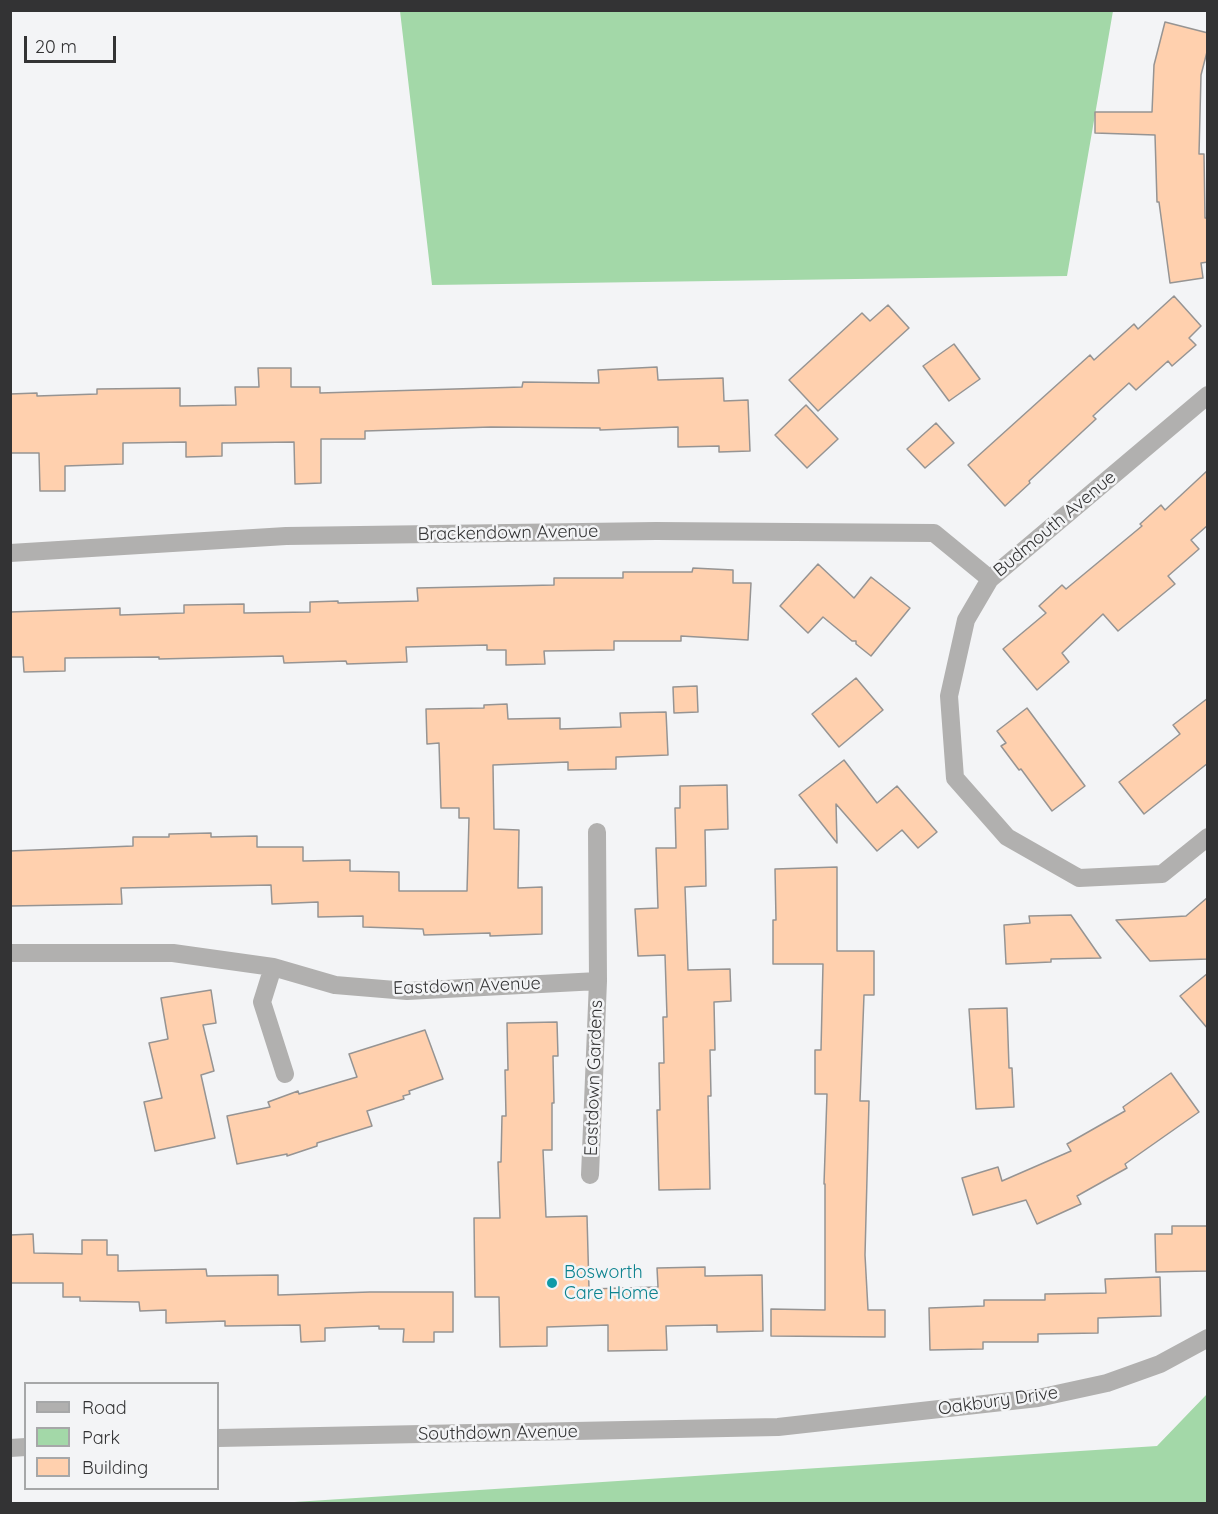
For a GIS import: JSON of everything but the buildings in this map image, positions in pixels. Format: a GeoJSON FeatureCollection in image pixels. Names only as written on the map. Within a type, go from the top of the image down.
{"type":"FeatureCollection","features":[{"type":"Feature","properties":{"kind":"street","name":"Budmouth Avenue"},"geometry":{"type":"LineString","coordinates":[[1208,394],[990,579],[966,620],[948,696],[955,778],[1007,837],[1079,878],[1162,874],[1208,837]]}},
{"type":"Feature","properties":{"kind":"street","name":"Brackendown Avenue"},"geometry":{"type":"LineString","coordinates":[[10,553],[286,536],[656,531],[934,532],[990,579]]}},
{"type":"Feature","properties":{"kind":"street"},"geometry":{"type":"LineString","coordinates":[[597,832],[598,981]]}},
{"type":"Feature","properties":{"kind":"street","name":"Eastdown Avenue"},"geometry":{"type":"LineString","coordinates":[[10,953],[173,953],[273,968],[335,985],[407,991],[598,981]]}},
{"type":"Feature","properties":{"kind":"street"},"geometry":{"type":"LineString","coordinates":[[273,968],[262,1002],[285,1074]]}},
{"type":"Feature","properties":{"kind":"street","name":"Eastdown Gardens"},"geometry":{"type":"LineString","coordinates":[[590,1174],[598,981]]}},
{"type":"Feature","properties":{"kind":"street","name":"Oakbury Drive"},"geometry":{"type":"LineString","coordinates":[[778,1426],[1038,1398],[1107,1383],[1160,1364],[1208,1338]]}},
{"type":"Feature","properties":{"kind":"street","name":"Southdown Avenue"},"geometry":{"type":"LineString","coordinates":[[219,1438],[778,1426]]}},
{"type":"Feature","properties":{"kind":"green space"},"geometry":{"type":"Polygon","coordinates":[[[400,11],[1113,11],[1067,276],[432,285],[400,11]]]}},
{"type":"Feature","properties":{"kind":"green space"},"geometry":{"type":"Polygon","coordinates":[[[1207,1394],[1207,1503],[279,1503],[1157,1446],[1207,1394]]]}},
{"type":"Feature","properties":{"kind":"place","name":"Bosworth Care Home"},"geometry":{"type":"Point","coordinates":[552,1283]}}]}
